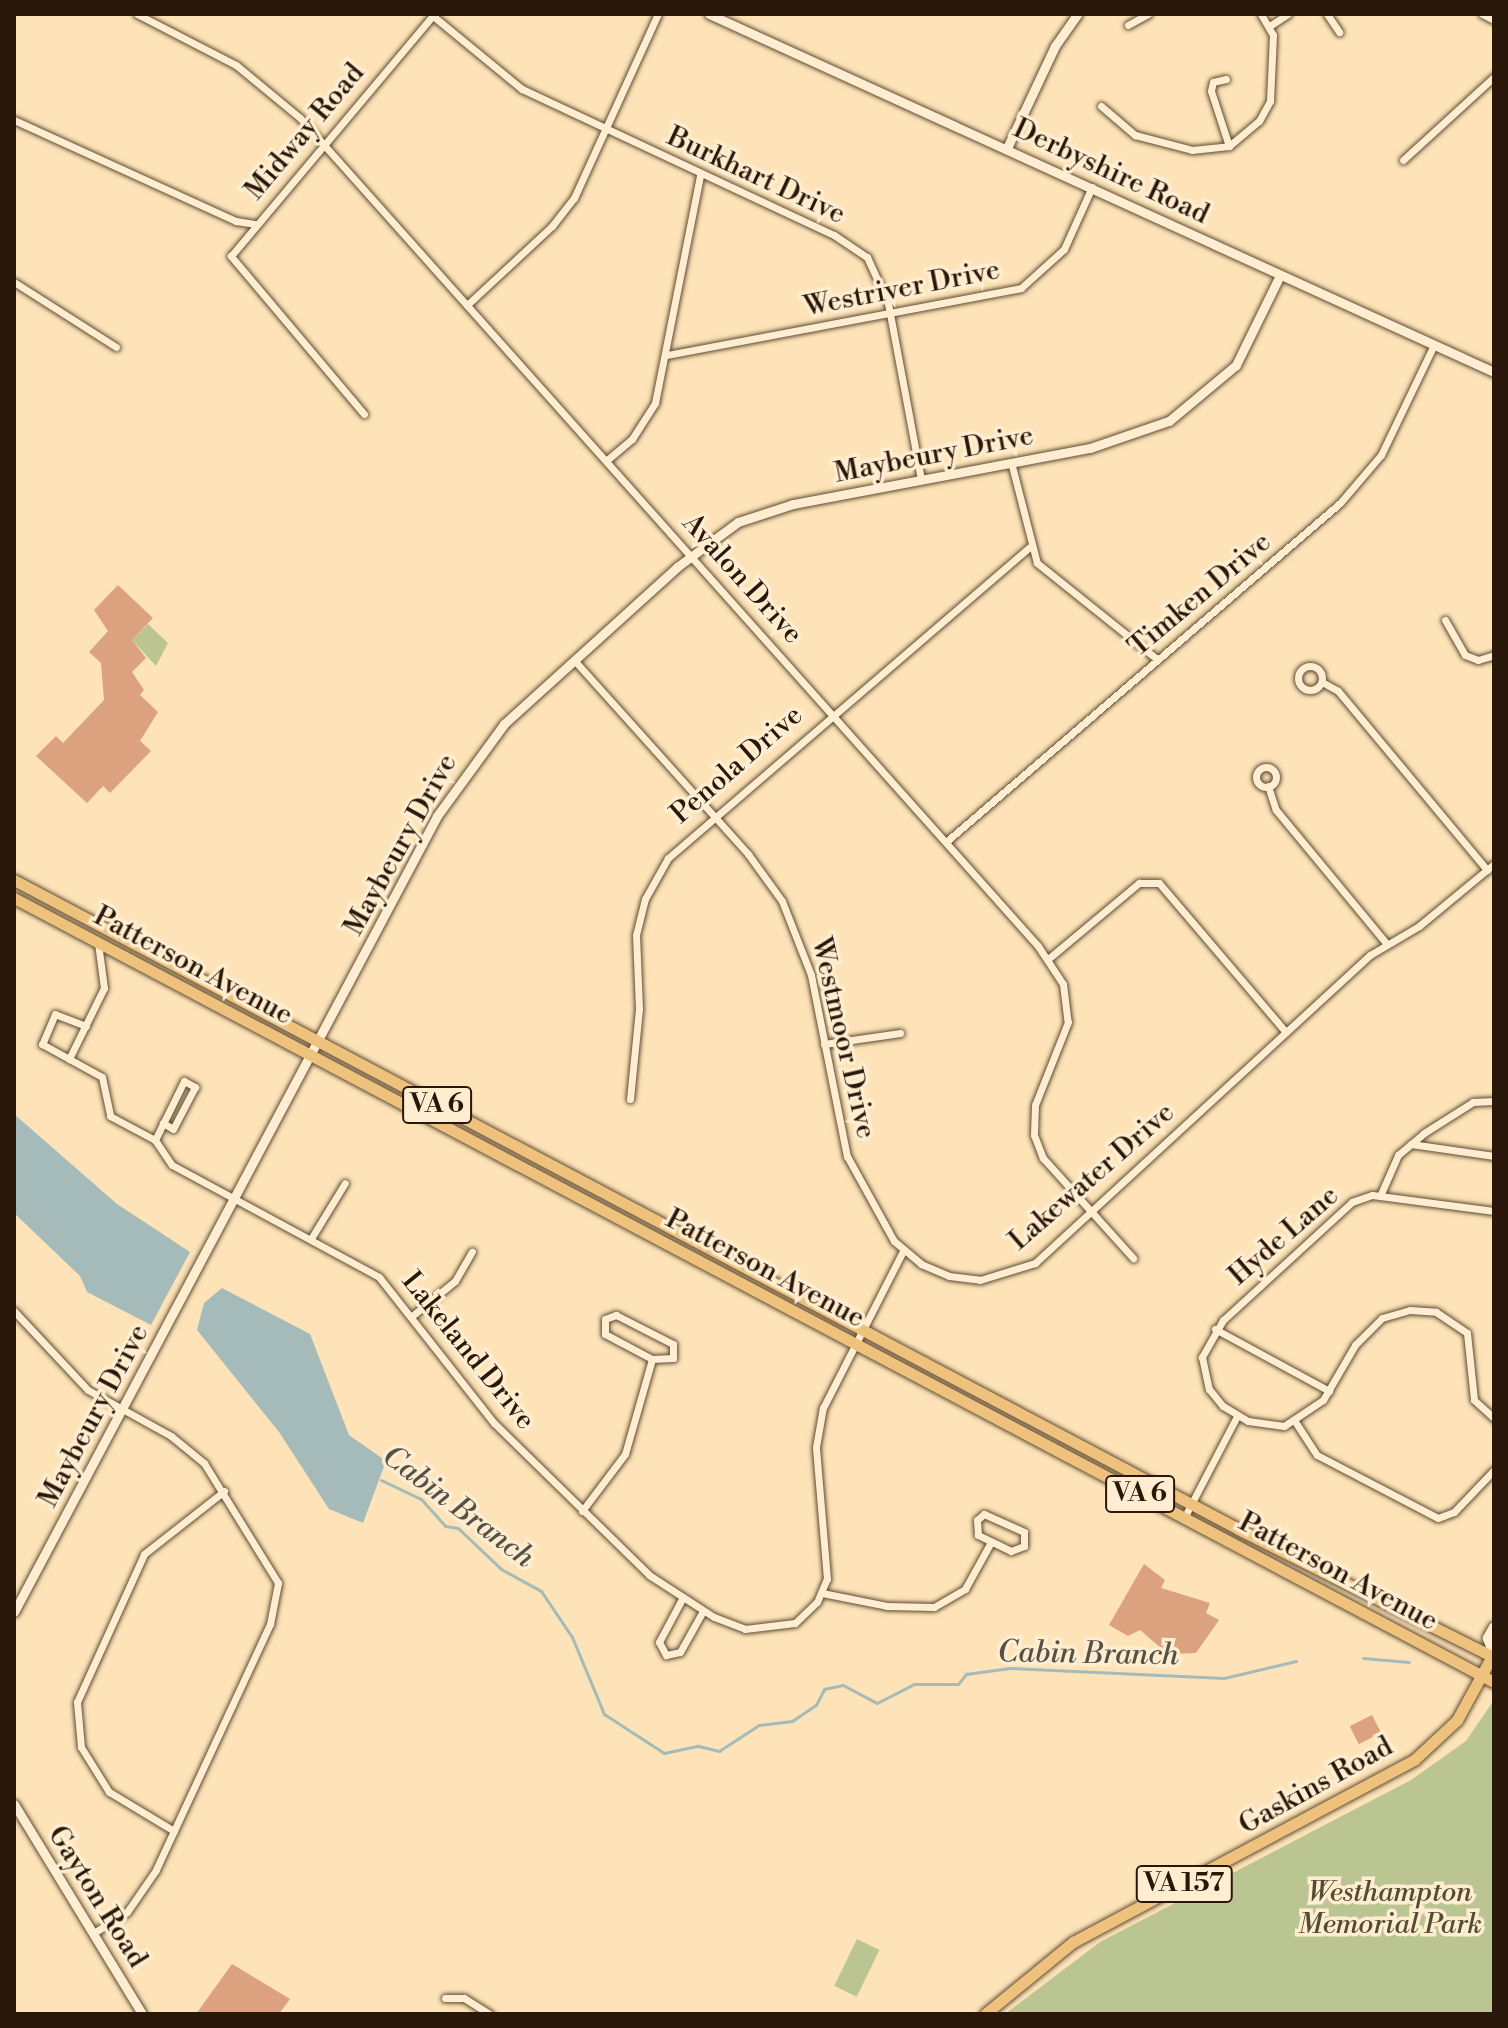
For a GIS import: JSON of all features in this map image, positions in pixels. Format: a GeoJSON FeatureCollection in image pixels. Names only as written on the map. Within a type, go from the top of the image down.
{"type":"FeatureCollection","features":[{"type":"Feature","properties":{"kind":"main road","name":"Patterson Avenue"},"geometry":{"type":"LineString","coordinates":[[14,880],[1192,1504],[1493,1656]]}},
{"type":"Feature","properties":{"kind":"main road","name":"Patterson Avenue"},"geometry":{"type":"LineString","coordinates":[[14,898],[1494,1682]]}},
{"type":"Feature","properties":{"kind":"main road"},"geometry":{"type":"LineString","coordinates":[[1493,1656],[1488,1638],[1494,1627]]}},
{"type":"Feature","properties":{"kind":"main road","name":"VA 157"},"geometry":{"type":"LineString","coordinates":[[1482,1676],[1493,1656]]}},
{"type":"Feature","properties":{"kind":"main road","name":"Gaskins Road"},"geometry":{"type":"LineString","coordinates":[[985,2014],[1073,1942],[1414,1760],[1457,1720],[1482,1676]]}},
{"type":"Feature","properties":{"kind":"street","name":"Avalon Drive"},"geometry":{"type":"LineString","coordinates":[[137,14],[236,65],[324,144],[947,841],[1048,959],[1063,984],[1068,1022],[1035,1105],[1034,1135],[1043,1158],[1133,1258]]}},
{"type":"Feature","properties":{"kind":"street"},"geometry":{"type":"LineString","coordinates":[[467,305],[561,216],[658,14]]}},
{"type":"Feature","properties":{"kind":"street","name":"Derbyshire Road"},"geometry":{"type":"LineString","coordinates":[[709,14],[1494,372]]}},
{"type":"Feature","properties":{"kind":"street"},"geometry":{"type":"LineString","coordinates":[[1007,148],[1055,46],[1077,14]]}},
{"type":"Feature","properties":{"kind":"street"},"geometry":{"type":"LineString","coordinates":[[1128,25],[1148,14]]}},
{"type":"Feature","properties":{"kind":"street"},"geometry":{"type":"LineString","coordinates":[[1101,106],[1135,135],[1192,150],[1229,146],[1259,121],[1270,101],[1271,25],[1261,14]]}},
{"type":"Feature","properties":{"kind":"street"},"geometry":{"type":"LineString","coordinates":[[1271,25],[1288,14]]}},
{"type":"Feature","properties":{"kind":"street"},"geometry":{"type":"LineString","coordinates":[[1327,14],[1339,32]]}},
{"type":"Feature","properties":{"kind":"street"},"geometry":{"type":"LineString","coordinates":[[1482,14],[1494,20]]}},
{"type":"Feature","properties":{"kind":"street","name":"Midway Road"},"geometry":{"type":"LineString","coordinates":[[14,120],[236,221],[256,224],[433,15]]}},
{"type":"Feature","properties":{"kind":"street","name":"Burkhart Drive"},"geometry":{"type":"LineString","coordinates":[[433,15],[522,89],[857,248],[879,275],[890,314],[921,479]]}},
{"type":"Feature","properties":{"kind":"street"},"geometry":{"type":"LineString","coordinates":[[1403,160],[1494,77]]}},
{"type":"Feature","properties":{"kind":"street"},"geometry":{"type":"LineString","coordinates":[[1226,79],[1213,82],[1211,91],[1229,146]]}},
{"type":"Feature","properties":{"kind":"street"},"geometry":{"type":"LineString","coordinates":[[607,460],[643,425],[667,355],[700,175]]}},
{"type":"Feature","properties":{"kind":"street","name":"Westriver Drive"},"geometry":{"type":"LineString","coordinates":[[667,355],[1011,291],[1034,280],[1064,249],[1092,187]]}},
{"type":"Feature","properties":{"kind":"street"},"geometry":{"type":"LineString","coordinates":[[256,224],[231,256],[234,266],[364,414]]}},
{"type":"Feature","properties":{"kind":"street","name":"Maybeury Drive"},"geometry":{"type":"LineString","coordinates":[[14,1612],[453,789],[504,724],[692,556],[764,511],[1128,438],[1191,407],[1242,357],[1280,275]]}},
{"type":"Feature","properties":{"kind":"street"},"geometry":{"type":"LineString","coordinates":[[14,282],[116,347]]}},
{"type":"Feature","properties":{"kind":"street","name":"Timken Drive"},"geometry":{"type":"LineString","coordinates":[[947,841],[1361,480],[1401,421],[1434,345]]}},
{"type":"Feature","properties":{"kind":"street"},"geometry":{"type":"LineString","coordinates":[[1011,462],[1029,547],[1051,576],[1157,659]]}},
{"type":"Feature","properties":{"kind":"street","name":"Penola Drive"},"geometry":{"type":"LineString","coordinates":[[630,1099],[642,909],[668,858],[832,712],[1029,547]]}},
{"type":"Feature","properties":{"kind":"street"},"geometry":{"type":"LineString","coordinates":[[1445,620],[1465,655],[1478,660],[1494,655]]}},
{"type":"Feature","properties":{"kind":"street","name":"Westmoor Drive"},"geometry":{"type":"LineString","coordinates":[[574,660],[765,876],[794,927],[824,1044],[847,1156],[866,1198],[903,1251]]}},
{"type":"Feature","properties":{"kind":"street"},"geometry":{"type":"LineString","coordinates":[[1322,682],[1338,691],[1487,870]]}},
{"type":"Feature","properties":{"kind":"street"},"geometry":{"type":"LineString","coordinates":[[1268,786],[1276,810],[1387,944]]}},
{"type":"Feature","properties":{"kind":"street","name":"Lakewater Drive"},"geometry":{"type":"LineString","coordinates":[[903,1251],[949,1276],[1008,1276],[1035,1263],[1285,1031],[1387,944],[1494,864]]}},
{"type":"Feature","properties":{"kind":"street"},"geometry":{"type":"LineString","coordinates":[[1048,959],[1139,883],[1159,883],[1285,1031]]}},
{"type":"Feature","properties":{"kind":"street"},"geometry":{"type":"LineString","coordinates":[[69,1059],[106,976],[97,942]]}},
{"type":"Feature","properties":{"kind":"street","name":"Lakeland Drive"},"geometry":{"type":"LineString","coordinates":[[86,1026],[55,1014],[42,1044],[105,1080],[110,1116],[155,1140],[172,1165],[312,1237],[379,1277],[494,1423],[582,1511],[682,1599],[703,1611],[762,1631],[795,1623],[822,1593]]}},
{"type":"Feature","properties":{"kind":"street"},"geometry":{"type":"LineString","coordinates":[[824,1044],[900,1033]]}},
{"type":"Feature","properties":{"kind":"street"},"geometry":{"type":"LineString","coordinates":[[155,1140],[163,1123],[184,1081],[195,1087],[173,1129],[163,1123]]}},
{"type":"Feature","properties":{"kind":"street"},"geometry":{"type":"LineString","coordinates":[[1380,1196],[1398,1155],[1411,1144],[1473,1102],[1494,1101]]}},
{"type":"Feature","properties":{"kind":"street"},"geometry":{"type":"LineString","coordinates":[[1411,1144],[1494,1156]]}},
{"type":"Feature","properties":{"kind":"street"},"geometry":{"type":"LineString","coordinates":[[312,1237],[345,1183]]}},
{"type":"Feature","properties":{"kind":"street","name":"Hyde Lane"},"geometry":{"type":"LineString","coordinates":[[1237,1416],[1205,1379],[1202,1357],[1215,1329],[1352,1202],[1380,1196],[1494,1211]]}},
{"type":"Feature","properties":{"kind":"street"},"geometry":{"type":"LineString","coordinates":[[412,1316],[455,1281],[472,1251]]}},
{"type":"Feature","properties":{"kind":"street"},"geometry":{"type":"LineString","coordinates":[[903,1251],[853,1343],[823,1408],[816,1447],[828,1531],[822,1593],[934,1607],[965,1589],[991,1542]]}},
{"type":"Feature","properties":{"kind":"street"},"geometry":{"type":"LineString","coordinates":[[1184,1518],[1237,1416],[1272,1426],[1296,1423],[1329,1391],[1355,1345],[1382,1318],[1410,1310],[1436,1312],[1467,1333],[1474,1400],[1494,1418]]}},
{"type":"Feature","properties":{"kind":"street"},"geometry":{"type":"LineString","coordinates":[[14,1311],[88,1390],[186,1446],[224,1491],[276,1574],[277,1602],[270,1624],[174,1831],[138,1900],[94,1933]]}},
{"type":"Feature","properties":{"kind":"street"},"geometry":{"type":"LineString","coordinates":[[616,1315],[673,1344],[670,1361],[652,1359],[605,1334],[605,1319],[616,1315]]}},
{"type":"Feature","properties":{"kind":"street"},"geometry":{"type":"LineString","coordinates":[[14,1327],[22,1320]]}},
{"type":"Feature","properties":{"kind":"street"},"geometry":{"type":"LineString","coordinates":[[1215,1329],[1329,1391]]}},
{"type":"Feature","properties":{"kind":"street"},"geometry":{"type":"LineString","coordinates":[[582,1511],[625,1454],[652,1359]]}},
{"type":"Feature","properties":{"kind":"street"},"geometry":{"type":"LineString","coordinates":[[1296,1423],[1317,1455],[1438,1518],[1454,1512],[1494,1470]]}},
{"type":"Feature","properties":{"kind":"street"},"geometry":{"type":"LineString","coordinates":[[174,1831],[109,1792],[81,1747],[77,1702],[144,1554],[224,1491]]}},
{"type":"Feature","properties":{"kind":"street"},"geometry":{"type":"LineString","coordinates":[[987,1513],[1027,1538],[1011,1551],[991,1542],[976,1529],[987,1513]]}},
{"type":"Feature","properties":{"kind":"street"},"geometry":{"type":"LineString","coordinates":[[682,1599],[660,1639],[666,1655],[680,1652],[703,1611]]}},
{"type":"Feature","properties":{"kind":"street","name":"Gayton Road"},"geometry":{"type":"LineString","coordinates":[[14,1804],[142,2014]]}},
{"type":"Feature","properties":{"kind":"street"},"geometry":{"type":"LineString","coordinates":[[445,1998],[464,1998],[490,2014]]}},
{"type":"Feature","properties":{"kind":"green space"},"geometry":{"type":"Polygon","coordinates":[[[148,624],[168,643],[156,666],[132,640],[148,624]]]}},
{"type":"Feature","properties":{"kind":"green space","name":"Westhampton Memorial Park"},"geometry":{"type":"Polygon","coordinates":[[[1494,1700],[1494,2014],[1005,2014],[1100,1942],[1411,1780],[1466,1741],[1494,1700]]]}},
{"type":"Feature","properties":{"kind":"green space"},"geometry":{"type":"Polygon","coordinates":[[[857,1939],[879,1950],[857,1997],[834,1986],[857,1939]]]}},
{"type":"Feature","properties":{"kind":"water"},"geometry":{"type":"Polygon","coordinates":[[[14,1114],[117,1204],[190,1252],[151,1325],[87,1292],[80,1276],[14,1213],[14,1114]]]}},
{"type":"Feature","properties":{"kind":"water"},"geometry":{"type":"Polygon","coordinates":[[[222,1288],[310,1334],[349,1435],[386,1461],[363,1523],[329,1509],[279,1432],[197,1330],[204,1303],[222,1288]]]}},
{"type":"Feature","properties":{"kind":"building"},"geometry":{"type":"Polygon","coordinates":[[[118,585],[153,618],[132,640],[146,658],[132,672],[144,690],[140,695],[158,712],[140,741],[151,751],[110,793],[103,786],[87,803],[36,756],[56,736],[63,743],[104,700],[101,663],[89,652],[108,631],[94,610],[118,585]]]}},
{"type":"Feature","properties":{"kind":"building"},"geometry":{"type":"Polygon","coordinates":[[[1144,1564],[1165,1580],[1161,1588],[1210,1603],[1206,1613],[1219,1620],[1196,1653],[1168,1654],[1140,1630],[1128,1636],[1109,1625],[1144,1564]]]}},
{"type":"Feature","properties":{"kind":"building"},"geometry":{"type":"Polygon","coordinates":[[[1372,1715],[1381,1733],[1359,1744],[1350,1726],[1372,1715]]]}},
{"type":"Feature","properties":{"kind":"building"},"geometry":{"type":"Polygon","coordinates":[[[232,1964],[290,1999],[279,2014],[196,2014],[232,1964]]]}},
{"type":"Feature","properties":{"kind":"waterway","name":"Cabin Branch"},"geometry":{"type":"LineString","coordinates":[[381,1480],[421,1499],[445,1526],[458,1528],[501,1569],[541,1591],[572,1637],[604,1714],[664,1753],[698,1746],[719,1751],[759,1725],[792,1721],[816,1705],[824,1689],[843,1685],[877,1703],[914,1684],[958,1684],[966,1674],[1010,1668],[1224,1678],[1296,1661]]}},
{"type":"Feature","properties":{"kind":"waterway","name":"Cabin Branch"},"geometry":{"type":"LineString","coordinates":[[1363,1658],[1409,1662]]}}]}
